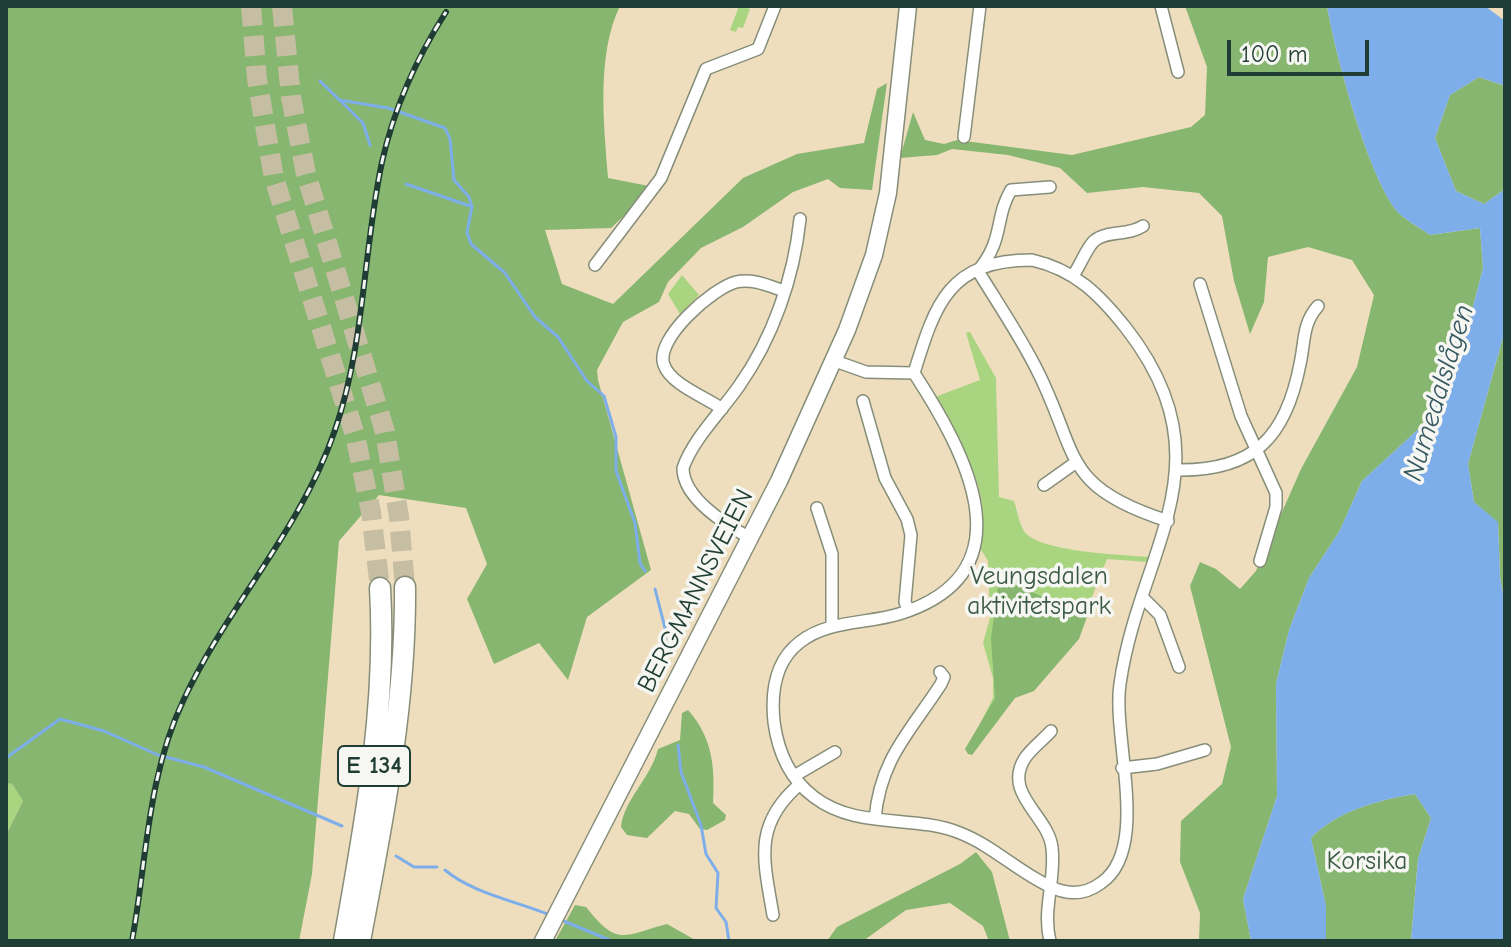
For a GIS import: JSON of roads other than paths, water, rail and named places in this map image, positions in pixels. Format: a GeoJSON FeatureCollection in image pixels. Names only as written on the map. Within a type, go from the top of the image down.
{"type":"FeatureCollection","features":[{"type":"Feature","properties":{"kind":"highway","name":"E 134"},"geometry":{"type":"LineString","coordinates":[[360,941],[399,720],[405,587]]}},
{"type":"Feature","properties":{"kind":"highway","name":"E 134"},"geometry":{"type":"LineString","coordinates":[[344,941],[377,746],[382,668],[380,588]]}},
{"type":"Feature","properties":{"kind":"main road","name":"BERGMANNSVEIEN"},"geometry":{"type":"LineString","coordinates":[[543,941],[750,538],[835,361],[874,255],[892,168],[908,6]]}},
{"type":"Feature","properties":{"kind":"street"},"geometry":{"type":"LineString","coordinates":[[595,265],[661,178],[706,69],[718,61],[750,54],[760,46],[775,6]]}},
{"type":"Feature","properties":{"kind":"street"},"geometry":{"type":"LineString","coordinates":[[964,137],[980,6]]}},
{"type":"Feature","properties":{"kind":"street"},"geometry":{"type":"LineString","coordinates":[[1161,6],[1178,72]]}},
{"type":"Feature","properties":{"kind":"street"},"geometry":{"type":"LineString","coordinates":[[978,271],[994,249],[1005,200],[1011,190],[1050,187]]}},
{"type":"Feature","properties":{"kind":"street"},"geometry":{"type":"LineString","coordinates":[[750,538],[716,516],[692,493],[683,477],[684,463],[754,362],[784,291],[800,219]]}},
{"type":"Feature","properties":{"kind":"street"},"geometry":{"type":"LineString","coordinates":[[1074,274],[1092,243],[1101,237],[1135,231],[1143,226]]}},
{"type":"Feature","properties":{"kind":"street"},"geometry":{"type":"LineString","coordinates":[[1032,260],[1074,274],[1108,306],[1152,366],[1173,428],[1178,470],[1168,521],[1120,686],[1127,830],[1119,865],[1091,890],[1071,893],[1049,886],[960,833],[923,823],[839,812],[797,780],[777,738],[775,685],[781,666],[797,644],[832,627],[908,610],[939,596],[961,575],[975,550],[978,524],[973,487],[944,425],[914,373],[935,308],[953,287],[978,271],[1002,262],[1032,260]]}},
{"type":"Feature","properties":{"kind":"street"},"geometry":{"type":"LineString","coordinates":[[978,271],[1036,367],[1075,463],[1096,487],[1116,501],[1168,521]]}},
{"type":"Feature","properties":{"kind":"street"},"geometry":{"type":"LineString","coordinates":[[722,409],[670,374],[662,357],[666,340],[711,298],[735,282],[754,282],[784,291]]}},
{"type":"Feature","properties":{"kind":"street"},"geometry":{"type":"LineString","coordinates":[[1200,284],[1237,405],[1276,493],[1276,507],[1260,561]]}},
{"type":"Feature","properties":{"kind":"street"},"geometry":{"type":"LineString","coordinates":[[1178,470],[1227,465],[1258,451],[1286,415],[1301,360],[1304,327],[1318,306]]}},
{"type":"Feature","properties":{"kind":"street"},"geometry":{"type":"LineString","coordinates":[[835,361],[866,372],[914,373]]}},
{"type":"Feature","properties":{"kind":"street"},"geometry":{"type":"LineString","coordinates":[[863,401],[885,478],[907,519],[911,535],[905,602],[908,610]]}},
{"type":"Feature","properties":{"kind":"street"},"geometry":{"type":"LineString","coordinates":[[1044,485],[1075,463]]}},
{"type":"Feature","properties":{"kind":"street"},"geometry":{"type":"LineString","coordinates":[[817,508],[832,554],[832,627]]}},
{"type":"Feature","properties":{"kind":"street"},"geometry":{"type":"LineString","coordinates":[[1144,599],[1164,623],[1179,667]]}},
{"type":"Feature","properties":{"kind":"street"},"geometry":{"type":"LineString","coordinates":[[875,819],[882,773],[941,684],[944,677],[940,672]]}},
{"type":"Feature","properties":{"kind":"street"},"geometry":{"type":"LineString","coordinates":[[1050,941],[1046,924],[1052,845],[1025,802],[1019,781],[1024,760],[1051,731]]}},
{"type":"Feature","properties":{"kind":"street"},"geometry":{"type":"LineString","coordinates":[[1122,768],[1173,766],[1205,750]]}},
{"type":"Feature","properties":{"kind":"street"},"geometry":{"type":"LineString","coordinates":[[773,915],[763,843],[770,823],[797,780],[835,752]]}},
{"type":"Feature","properties":{"kind":"water","name":"Numedalslågen"},"geometry":{"type":"Polygon","coordinates":[[[1327,6],[1485,6],[1505,21],[1505,86],[1479,77],[1450,95],[1435,138],[1456,191],[1484,204],[1505,189],[1505,330],[1468,464],[1474,502],[1498,522],[1500,577],[1505,605],[1505,941],[1411,941],[1418,859],[1431,818],[1415,794],[1359,808],[1333,821],[1311,838],[1326,906],[1326,941],[1251,941],[1243,899],[1277,796],[1276,684],[1289,630],[1309,578],[1339,532],[1362,481],[1424,424],[1469,322],[1483,268],[1480,228],[1430,235],[1395,209],[1384,191],[1363,140],[1345,82],[1327,6]]]}},
{"type":"Feature","properties":{"kind":"waterway"},"geometry":{"type":"LineString","coordinates":[[320,81],[363,123],[370,145]]}},
{"type":"Feature","properties":{"kind":"waterway"},"geometry":{"type":"LineString","coordinates":[[339,100],[388,108],[445,128],[450,139],[454,180],[469,197],[472,207],[467,232],[471,244],[505,273],[535,317],[558,337],[587,381],[604,396],[616,437],[616,471],[635,523],[640,563],[645,571]]}},
{"type":"Feature","properties":{"kind":"waterway"},"geometry":{"type":"LineString","coordinates":[[406,184],[470,206]]}},
{"type":"Feature","properties":{"kind":"waterway"},"geometry":{"type":"LineString","coordinates":[[655,589],[665,628],[666,652]]}},
{"type":"Feature","properties":{"kind":"waterway"},"geometry":{"type":"LineString","coordinates":[[6,758],[60,719],[104,731],[158,755],[204,767],[342,826]]}},
{"type":"Feature","properties":{"kind":"waterway"},"geometry":{"type":"LineString","coordinates":[[678,745],[681,772],[701,825],[706,854],[718,873],[716,908],[726,922],[729,941]]}},
{"type":"Feature","properties":{"kind":"waterway"},"geometry":{"type":"LineString","coordinates":[[396,856],[414,867],[437,867]]}},
{"type":"Feature","properties":{"kind":"waterway"},"geometry":{"type":"LineString","coordinates":[[445,870],[481,891],[550,915]]}},
{"type":"Feature","properties":{"kind":"waterway"},"geometry":{"type":"LineString","coordinates":[[561,920],[612,941]]}},
{"type":"Feature","properties":{"kind":"tunnel"},"geometry":{"type":"LineString","coordinates":[[251,6],[257,79],[274,178],[355,435],[371,512],[380,588]]}},
{"type":"Feature","properties":{"kind":"tunnel"},"geometry":{"type":"LineString","coordinates":[[282,6],[291,97],[306,174],[385,432],[399,517],[405,587]]}},
{"type":"Feature","properties":{"kind":"railway"},"geometry":{"type":"LineString","coordinates":[[132,941],[155,788],[172,728],[221,631],[303,501],[335,430],[352,364],[376,196],[387,142],[407,84],[446,12]]}},
{"type":"Feature","properties":{"kind":"park label","name":"Veungsdalen aktivitetspark"},"geometry":{"type":"Point","coordinates":[1039,592]}},
{"type":"Feature","properties":{"kind":"park label","name":"Korsika"},"geometry":{"type":"Point","coordinates":[1367,862]}}]}
